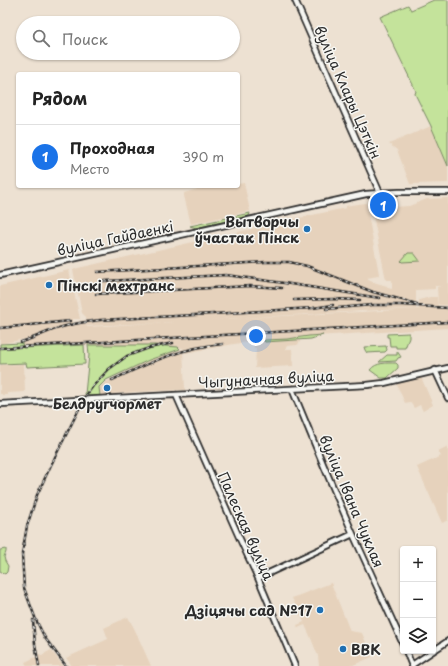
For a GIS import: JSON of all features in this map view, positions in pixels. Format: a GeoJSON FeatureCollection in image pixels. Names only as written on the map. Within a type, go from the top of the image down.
{"type":"FeatureCollection","features":[{"type":"Feature","properties":{"kind":"street","name":"вуліца Клары Цэткін"},"geometry":{"type":"LineString","coordinates":[[295,0],[380,193]]}},
{"type":"Feature","properties":{"kind":"street","name":"вуліца Гайдаенкі"},"geometry":{"type":"LineString","coordinates":[[0,275],[366,194],[448,192]]}},
{"type":"Feature","properties":{"kind":"street","name":"Чыгуначная вуліца"},"geometry":{"type":"LineString","coordinates":[[0,404],[377,384],[448,368]]}},
{"type":"Feature","properties":{"kind":"street"},"geometry":{"type":"LineString","coordinates":[[435,370],[448,398]]}},
{"type":"Feature","properties":{"kind":"street","name":"вуліца Івана Чуклая"},"geometry":{"type":"LineString","coordinates":[[292,389],[353,534],[400,637]]}},
{"type":"Feature","properties":{"kind":"street","name":"Палеская вуліца"},"geometry":{"type":"LineString","coordinates":[[176,395],[258,578],[295,666]]}},
{"type":"Feature","properties":{"kind":"street"},"geometry":{"type":"LineString","coordinates":[[258,578],[353,534]]}},
{"type":"Feature","properties":{"kind":"street"},"geometry":{"type":"LineString","coordinates":[[436,649],[448,641]]}},
{"type":"Feature","properties":{"kind":"street"},"geometry":{"type":"LineString","coordinates":[[407,654],[412,665],[428,654]]}},
{"type":"Feature","properties":{"kind":"shaded area"},"geometry":{"type":"Polygon","coordinates":[[[431,126],[448,166],[448,183],[410,184],[397,150],[389,144],[431,126]]]}},
{"type":"Feature","properties":{"kind":"shaded area"},"geometry":{"type":"Polygon","coordinates":[[[244,183],[250,211],[191,224],[184,193],[202,188],[240,188],[240,184],[244,183]]]}},
{"type":"Feature","properties":{"kind":"shaded area"},"geometry":{"type":"Polygon","coordinates":[[[448,198],[448,305],[439,305],[437,287],[441,286],[435,286],[435,289],[416,290],[416,309],[204,320],[419,309],[419,300],[437,297],[438,306],[448,307],[448,328],[299,337],[300,342],[297,345],[287,346],[285,349],[292,349],[293,366],[255,368],[256,348],[254,348],[254,341],[185,353],[183,348],[154,345],[71,345],[22,348],[22,343],[27,339],[35,337],[45,332],[30,338],[0,344],[0,286],[69,270],[80,319],[73,319],[72,323],[85,320],[87,327],[174,322],[87,326],[86,317],[82,313],[73,270],[346,208],[346,206],[351,205],[366,203],[379,274],[378,276],[367,278],[370,281],[392,289],[392,280],[386,280],[371,205],[392,199],[393,207],[409,206],[427,199],[448,198]]]}},
{"type":"Feature","properties":{"kind":"shaded area"},"geometry":{"type":"Polygon","coordinates":[[[183,349],[185,390],[101,395],[99,388],[106,382],[146,361],[183,349]]]}},
{"type":"Feature","properties":{"kind":"shaded area"},"geometry":{"type":"Polygon","coordinates":[[[24,364],[25,392],[7,393],[7,395],[0,394],[0,365],[24,364]]]}},
{"type":"Feature","properties":{"kind":"shaded area"},"geometry":{"type":"Polygon","coordinates":[[[421,377],[433,405],[423,411],[420,405],[414,408],[410,402],[405,403],[396,383],[421,377]]]}},
{"type":"Feature","properties":{"kind":"shaded area"},"geometry":{"type":"Polygon","coordinates":[[[448,446],[448,520],[442,523],[417,467],[441,456],[438,451],[448,446]]]}},
{"type":"Feature","properties":{"kind":"shaded area"},"geometry":{"type":"Polygon","coordinates":[[[331,583],[350,631],[362,633],[372,657],[351,666],[319,666],[318,656],[305,625],[298,628],[297,625],[304,622],[292,598],[331,583]]]}},
{"type":"Feature","properties":{"kind":"shaded area"},"geometry":{"type":"Polygon","coordinates":[[[128,617],[151,666],[72,666],[66,658],[108,639],[104,628],[128,617]]]}},
{"type":"Feature","properties":{"kind":"shaded area"},"geometry":{"type":"Polygon","coordinates":[[[51,650],[63,666],[27,666],[25,662],[38,656],[39,654],[42,655],[51,650]]]}},
{"type":"Feature","properties":{"kind":"green space"},"geometry":{"type":"Polygon","coordinates":[[[434,0],[448,0],[448,166],[431,126],[415,94],[416,91],[380,17],[408,5],[411,10],[434,0]]]}},
{"type":"Feature","properties":{"kind":"green space"},"geometry":{"type":"Polygon","coordinates":[[[250,213],[249,216],[196,228],[190,226],[250,213]]]}},
{"type":"Feature","properties":{"kind":"green space"},"geometry":{"type":"Polygon","coordinates":[[[408,253],[414,253],[420,261],[402,262],[401,261],[408,253]]]}},
{"type":"Feature","properties":{"kind":"green space"},"geometry":{"type":"Polygon","coordinates":[[[409,333],[409,338],[405,348],[390,346],[389,337],[387,337],[387,334],[409,333]]]}},
{"type":"Feature","properties":{"kind":"green space"},"geometry":{"type":"Polygon","coordinates":[[[323,335],[311,339],[264,341],[265,340],[323,335]]]}},
{"type":"Feature","properties":{"kind":"green space"},"geometry":{"type":"Polygon","coordinates":[[[22,343],[23,348],[84,345],[85,364],[27,367],[26,363],[0,364],[0,344],[22,343]]]}},
{"type":"Feature","properties":{"kind":"green space"},"geometry":{"type":"Polygon","coordinates":[[[88,345],[154,345],[178,347],[180,349],[149,360],[106,380],[99,387],[100,396],[86,396],[89,355],[88,345]]]}},
{"type":"Feature","properties":{"kind":"green space"},"geometry":{"type":"Polygon","coordinates":[[[386,346],[387,350],[385,352],[367,353],[364,347],[386,346]]]}},
{"type":"Feature","properties":{"kind":"green space"},"geometry":{"type":"Polygon","coordinates":[[[397,351],[401,357],[396,361],[379,362],[387,355],[397,355],[397,351]]]}},
{"type":"Feature","properties":{"kind":"green space"},"geometry":{"type":"Polygon","coordinates":[[[396,363],[398,368],[387,378],[381,378],[370,370],[378,364],[396,363]]]}},
{"type":"Feature","properties":{"kind":"green space"},"geometry":{"type":"Polygon","coordinates":[[[6,549],[4,557],[8,566],[5,574],[0,571],[0,550],[6,549]]]}},
{"type":"Feature","properties":{"kind":"railway"},"geometry":{"type":"LineString","coordinates":[[97,272],[265,262],[289,262],[307,266],[373,292],[417,304]]}},
{"type":"Feature","properties":{"kind":"railway"},"geometry":{"type":"LineString","coordinates":[[104,281],[226,275],[380,298]]}},
{"type":"Feature","properties":{"kind":"railway"},"geometry":{"type":"LineString","coordinates":[[96,294],[250,286],[282,288]]}},
{"type":"Feature","properties":{"kind":"railway"},"geometry":{"type":"LineString","coordinates":[[294,300],[360,300]]}},
{"type":"Feature","properties":{"kind":"railway"},"geometry":{"type":"LineString","coordinates":[[21,342],[67,326],[100,320],[313,308],[333,305]]}},
{"type":"Feature","properties":{"kind":"railway"},"geometry":{"type":"LineString","coordinates":[[326,309],[372,305],[448,308]]}},
{"type":"Feature","properties":{"kind":"railway"},"geometry":{"type":"LineString","coordinates":[[0,328],[70,321]]}},
{"type":"Feature","properties":{"kind":"railway"},"geometry":{"type":"LineString","coordinates":[[0,348],[448,322]]}},
{"type":"Feature","properties":{"kind":"railway"},"geometry":{"type":"LineString","coordinates":[[66,666],[45,638],[36,620],[24,588],[22,554],[27,526],[37,495],[85,397],[93,386],[109,369],[127,356],[149,348],[173,343]]}},
{"type":"Feature","properties":{"kind":"railway"},"geometry":{"type":"LineString","coordinates":[[112,380],[180,352],[194,348],[223,344]]}},
{"type":"Feature","properties":{"kind":"railway"},"geometry":{"type":"LineString","coordinates":[[33,620],[39,666]]}},
{"type":"Feature","properties":{"kind":"place","name":"Проходная"},"geometry":{"type":"Point","coordinates":[383,205]}},
{"type":"Feature","properties":{"kind":"place","name":"Вытворчы ўчастак Пінск"},"geometry":{"type":"Point","coordinates":[307,229]}},
{"type":"Feature","properties":{"kind":"place","name":"Пінскі мехтранс"},"geometry":{"type":"Point","coordinates":[49,285]}},
{"type":"Feature","properties":{"kind":"place","name":"Белдругчормет"},"geometry":{"type":"Point","coordinates":[107,388]}},
{"type":"Feature","properties":{"kind":"place","name":"Дзіцячы сад №17"},"geometry":{"type":"Point","coordinates":[320,610]}},
{"type":"Feature","properties":{"kind":"place","name":"ВВК"},"geometry":{"type":"Point","coordinates":[343,649]}}]}
